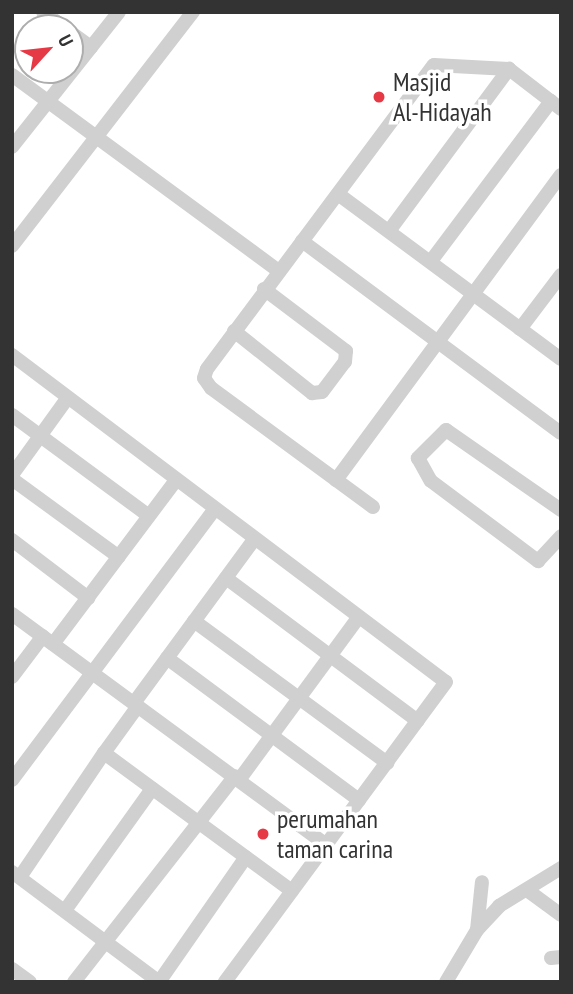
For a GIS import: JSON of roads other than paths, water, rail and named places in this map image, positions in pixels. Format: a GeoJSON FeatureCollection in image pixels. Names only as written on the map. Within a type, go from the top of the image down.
{"type":"FeatureCollection","features":[{"type":"Feature","properties":{"kind":"street"},"geometry":{"type":"LineString","coordinates":[[12,147],[119,12]]}},
{"type":"Feature","properties":{"kind":"street"},"geometry":{"type":"LineString","coordinates":[[12,246],[94,136],[193,12]]}},
{"type":"Feature","properties":{"kind":"street"},"geometry":{"type":"LineString","coordinates":[[84,42],[91,47]]}},
{"type":"Feature","properties":{"kind":"street"},"geometry":{"type":"LineString","coordinates":[[373,507],[204,378],[277,270],[338,194],[434,65],[509,69],[556,105],[431,261]]}},
{"type":"Feature","properties":{"kind":"street"},"geometry":{"type":"LineString","coordinates":[[389,231],[509,69]]}},
{"type":"Feature","properties":{"kind":"street"},"geometry":{"type":"LineString","coordinates":[[12,75],[277,270]]}},
{"type":"Feature","properties":{"kind":"street"},"geometry":{"type":"LineString","coordinates":[[336,480],[561,175]]}},
{"type":"Feature","properties":{"kind":"street"},"geometry":{"type":"LineString","coordinates":[[338,194],[560,358]]}},
{"type":"Feature","properties":{"kind":"street"},"geometry":{"type":"LineString","coordinates":[[302,241],[561,433]]}},
{"type":"Feature","properties":{"kind":"street"},"geometry":{"type":"LineString","coordinates":[[520,329],[561,275]]}},
{"type":"Feature","properties":{"kind":"street"},"geometry":{"type":"LineString","coordinates":[[234,331],[312,393],[322,391],[345,362],[346,351],[264,289]]}},
{"type":"Feature","properties":{"kind":"street"},"geometry":{"type":"LineString","coordinates":[[12,355],[174,483],[443,677],[443,689],[225,982]]}},
{"type":"Feature","properties":{"kind":"street"},"geometry":{"type":"LineString","coordinates":[[66,400],[12,477],[119,557]]}},
{"type":"Feature","properties":{"kind":"street"},"geometry":{"type":"LineString","coordinates":[[12,415],[149,516]]}},
{"type":"Feature","properties":{"kind":"street"},"geometry":{"type":"LineString","coordinates":[[561,510],[446,429],[418,458],[431,481],[538,561],[561,536]]}},
{"type":"Feature","properties":{"kind":"street"},"geometry":{"type":"LineString","coordinates":[[12,677],[88,598],[174,483]]}},
{"type":"Feature","properties":{"kind":"street"},"geometry":{"type":"LineString","coordinates":[[12,780],[212,511]]}},
{"type":"Feature","properties":{"kind":"street"},"geometry":{"type":"LineString","coordinates":[[12,540],[88,598]]}},
{"type":"Feature","properties":{"kind":"street"},"geometry":{"type":"LineString","coordinates":[[246,858],[159,982],[110,942],[16,874],[104,753],[167,658],[253,541]]}},
{"type":"Feature","properties":{"kind":"street"},"geometry":{"type":"LineString","coordinates":[[226,578],[418,721]]}},
{"type":"Feature","properties":{"kind":"street"},"geometry":{"type":"LineString","coordinates":[[12,614],[326,845]]}},
{"type":"Feature","properties":{"kind":"street"},"geometry":{"type":"LineString","coordinates":[[74,982],[110,942],[199,822],[272,736],[358,618]]}},
{"type":"Feature","properties":{"kind":"street"},"geometry":{"type":"LineString","coordinates":[[194,621],[387,763]]}},
{"type":"Feature","properties":{"kind":"street"},"geometry":{"type":"LineString","coordinates":[[167,658],[359,800]]}},
{"type":"Feature","properties":{"kind":"street"},"geometry":{"type":"LineString","coordinates":[[104,753],[292,891]]}},
{"type":"Feature","properties":{"kind":"street"},"geometry":{"type":"LineString","coordinates":[[66,909],[152,789]]}},
{"type":"Feature","properties":{"kind":"street"},"geometry":{"type":"LineString","coordinates":[[446,982],[477,930],[527,890],[561,868]]}},
{"type":"Feature","properties":{"kind":"street"},"geometry":{"type":"LineString","coordinates":[[477,930],[482,882]]}},
{"type":"Feature","properties":{"kind":"street"},"geometry":{"type":"LineString","coordinates":[[527,890],[561,915]]}},
{"type":"Feature","properties":{"kind":"street"},"geometry":{"type":"LineString","coordinates":[[12,969],[30,982]]}},
{"type":"Feature","properties":{"kind":"place","name":"Masjid Al-Hidayah"},"geometry":{"type":"Point","coordinates":[379,97]}},
{"type":"Feature","properties":{"kind":"place","name":"perumahan taman carina"},"geometry":{"type":"Point","coordinates":[263,834]}}]}
